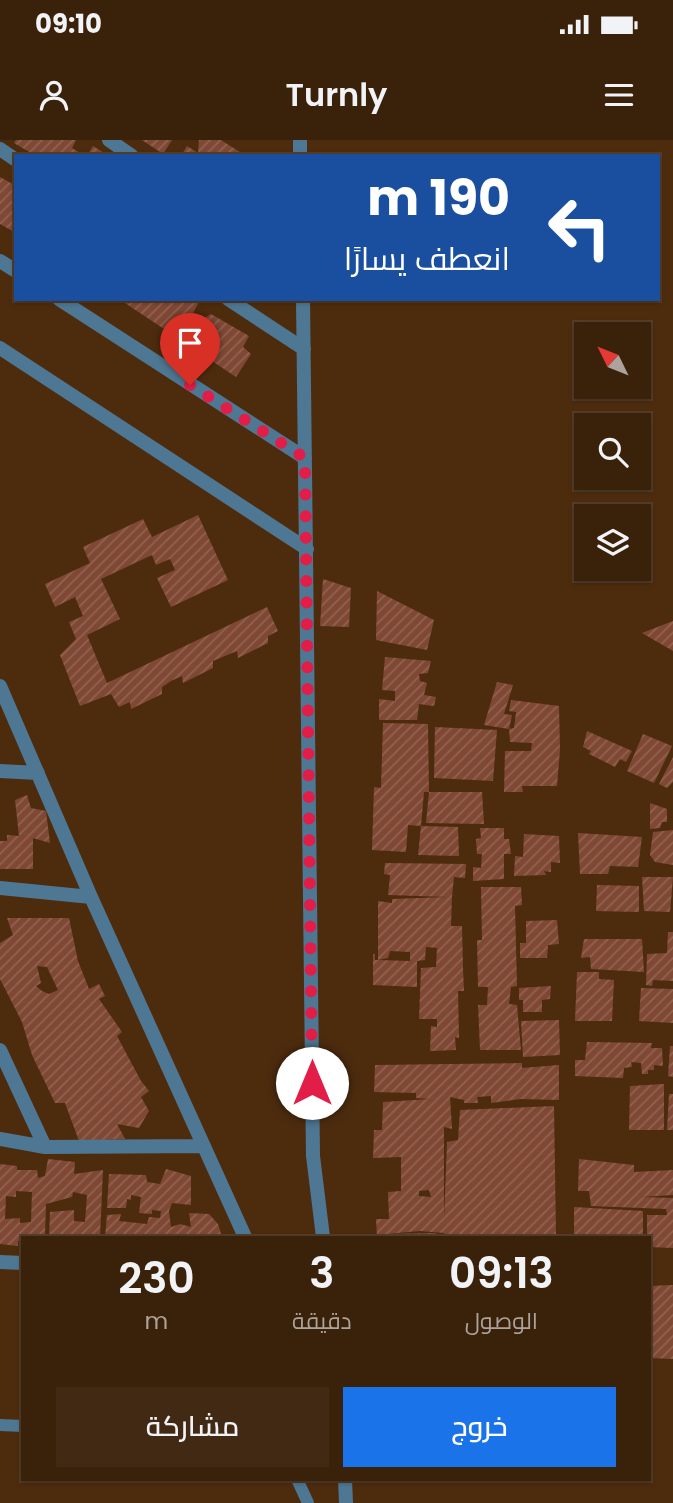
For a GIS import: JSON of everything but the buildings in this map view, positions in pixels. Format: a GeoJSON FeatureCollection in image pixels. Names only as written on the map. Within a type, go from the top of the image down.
{"type":"FeatureCollection","features":[{"type":"Feature","properties":{"kind":"street"},"geometry":{"type":"LineString","coordinates":[[108,140],[129,154]]}},
{"type":"Feature","properties":{"kind":"street"},"geometry":{"type":"LineString","coordinates":[[62,301],[305,458]]}},
{"type":"Feature","properties":{"kind":"street"},"geometry":{"type":"LineString","coordinates":[[231,301],[303,349]]}},
{"type":"Feature","properties":{"kind":"street"},"geometry":{"type":"LineString","coordinates":[[303,301],[313,1156],[323,1236]]}},
{"type":"Feature","properties":{"kind":"street"},"geometry":{"type":"LineString","coordinates":[[0,348],[307,549]]}},
{"type":"Feature","properties":{"kind":"street"},"geometry":{"type":"LineString","coordinates":[[0,686],[91,897],[245,1236]]}},
{"type":"Feature","properties":{"kind":"street"},"geometry":{"type":"LineString","coordinates":[[0,771],[38,773]]}},
{"type":"Feature","properties":{"kind":"street"},"geometry":{"type":"LineString","coordinates":[[0,888],[91,897]]}},
{"type":"Feature","properties":{"kind":"street"},"geometry":{"type":"LineString","coordinates":[[0,1050],[45,1147]]}},
{"type":"Feature","properties":{"kind":"street"},"geometry":{"type":"LineString","coordinates":[[0,1139],[45,1147],[204,1146]]}},
{"type":"Feature","properties":{"kind":"street"},"geometry":{"type":"LineString","coordinates":[[0,1262],[21,1263]]}},
{"type":"Feature","properties":{"kind":"street"},"geometry":{"type":"LineString","coordinates":[[345,1481],[346,1503]]}},
{"type":"Feature","properties":{"kind":"lane"},"geometry":{"type":"LineString","coordinates":[[0,1425],[21,1426]]}},
{"type":"Feature","properties":{"kind":"lane"},"geometry":{"type":"LineString","coordinates":[[299,1481],[308,1503]]}},
{"type":"Feature","properties":{"kind":"route"},"geometry":{"type":"LineString","coordinates":[[190,385],[305,458],[312,1083]]}}]}
